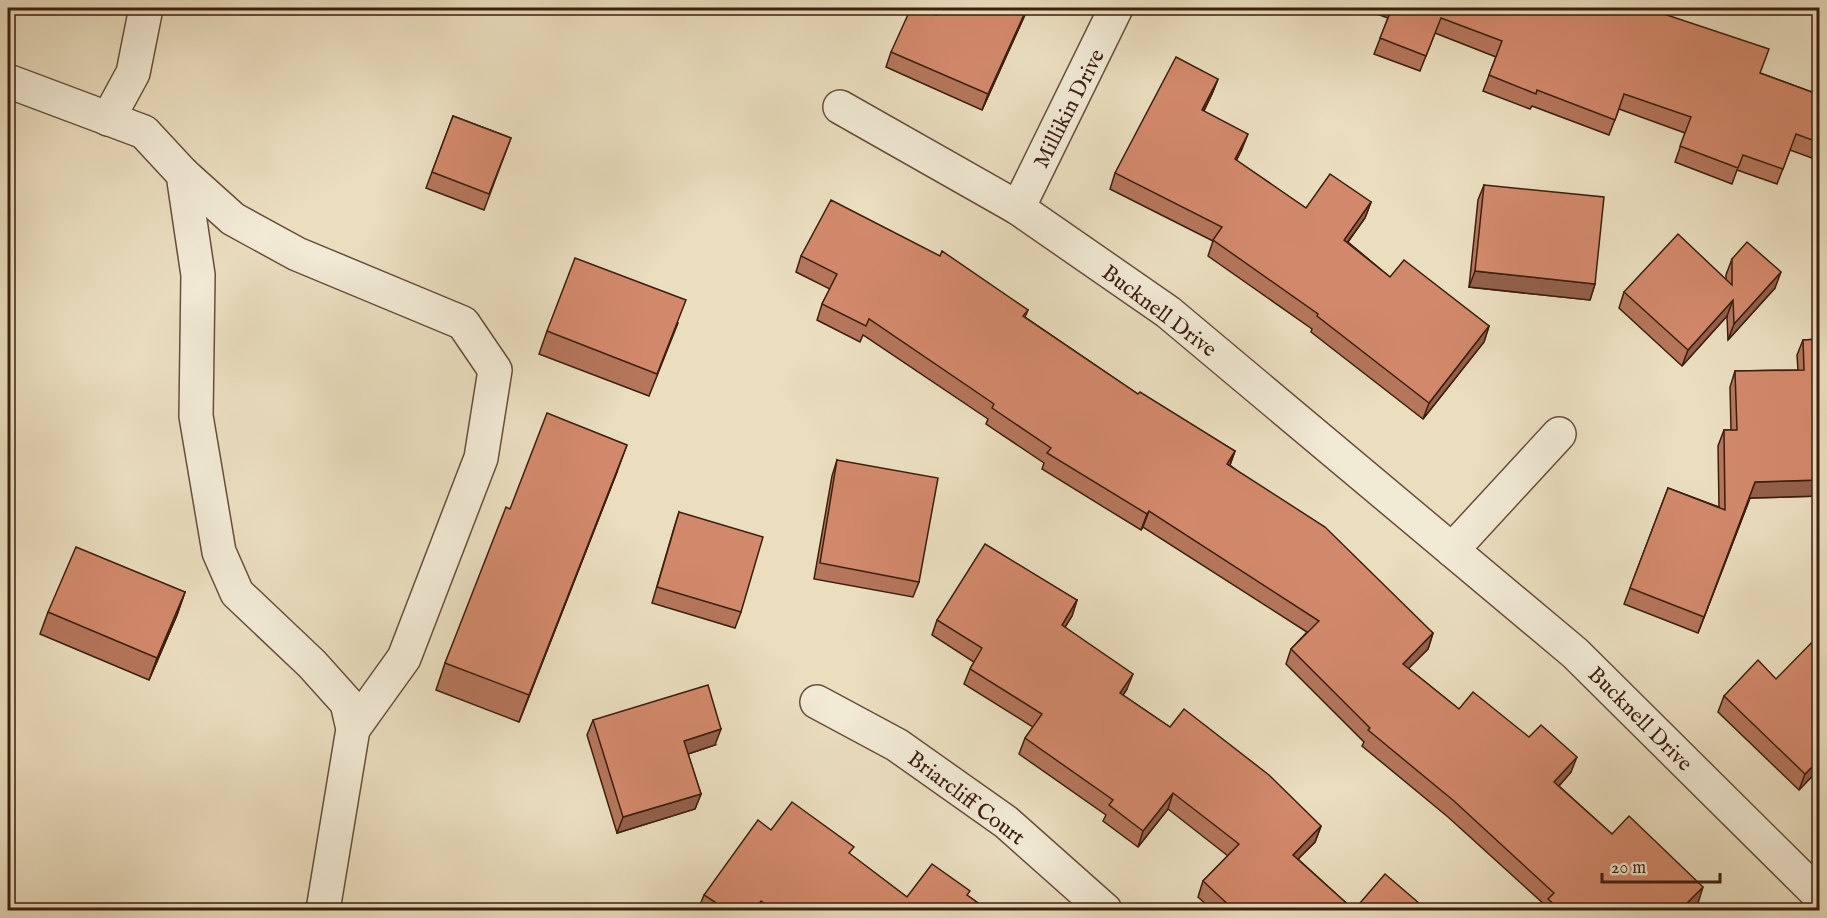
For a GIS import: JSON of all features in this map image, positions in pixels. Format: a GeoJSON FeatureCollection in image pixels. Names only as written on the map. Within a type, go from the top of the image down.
{"type":"FeatureCollection","features":[{"type":"Feature","properties":{"kind":"street"},"geometry":{"type":"LineString","coordinates":[[108,119],[133,73],[146,8]]}},
{"type":"Feature","properties":{"kind":"street","name":"Millikin Drive"},"geometry":{"type":"LineString","coordinates":[[1018,208],[1116,8]]}},
{"type":"Feature","properties":{"kind":"street"},"geometry":{"type":"LineString","coordinates":[[8,81],[144,132],[183,174],[233,219],[297,254],[463,322],[495,370],[481,458],[404,658],[353,729]]}},
{"type":"Feature","properties":{"kind":"street","name":"Bucknell Drive"},"geometry":{"type":"LineString","coordinates":[[840,107],[1018,208],[1168,312],[1575,653],[1820,898]]}},
{"type":"Feature","properties":{"kind":"street"},"geometry":{"type":"LineString","coordinates":[[183,174],[198,275],[196,417],[219,552],[237,592],[312,664],[347,703],[353,729],[323,910]]}},
{"type":"Feature","properties":{"kind":"street"},"geometry":{"type":"LineString","coordinates":[[1452,550],[1559,434]]}},
{"type":"Feature","properties":{"kind":"street","name":"Briarcliff Court"},"geometry":{"type":"LineString","coordinates":[[817,702],[897,745],[1006,822],[1105,910]]}},
{"type":"Feature","properties":{"kind":"street"},"geometry":{"type":"LineString","coordinates":[[1809,910],[1820,898]]}},
{"type":"Feature","properties":{"kind":"building"},"geometry":{"type":"Polygon","coordinates":[[[911,8],[918,8],[936,15],[939,8],[1027,8],[988,94],[891,52],[911,8]]]}},
{"type":"Feature","properties":{"kind":"building"},"geometry":{"type":"Polygon","coordinates":[[[1392,8],[1646,8],[1769,49],[1760,73],[1820,95],[1820,143],[1796,134],[1783,169],[1743,155],[1738,168],[1680,146],[1691,117],[1624,94],[1615,120],[1537,90],[1536,94],[1489,75],[1502,41],[1441,18],[1426,56],[1380,38],[1392,8]]]}},
{"type":"Feature","properties":{"kind":"building"},"geometry":{"type":"Polygon","coordinates":[[[1176,57],[1218,79],[1202,110],[1248,134],[1235,159],[1306,208],[1330,174],[1371,202],[1344,240],[1390,277],[1404,260],[1489,326],[1429,403],[1317,316],[1318,314],[1213,240],[1222,227],[1115,173],[1176,57]]]}},
{"type":"Feature","properties":{"kind":"building"},"geometry":{"type":"Polygon","coordinates":[[[453,116],[511,138],[489,194],[432,172],[453,116]]]}},
{"type":"Feature","properties":{"kind":"building"},"geometry":{"type":"Polygon","coordinates":[[[1484,185],[1604,197],[1595,284],[1475,271],[1484,185]]]}},
{"type":"Feature","properties":{"kind":"building"},"geometry":{"type":"Polygon","coordinates":[[[831,200],[940,256],[942,251],[1028,310],[1023,316],[1138,394],[1140,392],[1235,451],[1227,464],[1325,527],[1433,633],[1403,664],[1459,709],[1473,692],[1529,737],[1541,725],[1577,757],[1554,782],[1612,834],[1629,816],[1703,887],[1680,910],[1560,910],[1548,899],[1554,893],[1454,801],[1368,730],[1370,728],[1291,649],[1319,621],[1149,511],[1147,514],[1047,453],[1051,448],[992,408],[994,404],[869,319],[866,326],[822,304],[837,274],[801,256],[831,200]]]}},
{"type":"Feature","properties":{"kind":"building"},"geometry":{"type":"Polygon","coordinates":[[[1678,234],[1732,285],[1732,259],[1747,242],[1781,272],[1734,324],[1733,300],[1688,350],[1624,292],[1678,234]]]}},
{"type":"Feature","properties":{"kind":"building"},"geometry":{"type":"Polygon","coordinates":[[[575,258],[686,300],[657,374],[547,331],[575,258]]]}},
{"type":"Feature","properties":{"kind":"building"},"geometry":{"type":"Polygon","coordinates":[[[1820,339],[1820,480],[1755,482],[1704,617],[1630,588],[1668,488],[1725,510],[1724,430],[1737,430],[1735,371],[1804,370],[1803,340],[1820,339]]]}},
{"type":"Feature","properties":{"kind":"building"},"geometry":{"type":"Polygon","coordinates":[[[547,413],[627,445],[529,695],[445,663],[506,507],[510,509],[547,413]]]}},
{"type":"Feature","properties":{"kind":"building"},"geometry":{"type":"Polygon","coordinates":[[[837,460],[938,478],[919,582],[820,563],[837,460]]]}},
{"type":"Feature","properties":{"kind":"building"},"geometry":{"type":"Polygon","coordinates":[[[679,512],[763,537],[741,612],[657,587],[679,512]]]}},
{"type":"Feature","properties":{"kind":"building"},"geometry":{"type":"Polygon","coordinates":[[[985,544],[1077,600],[1062,625],[1133,674],[1120,693],[1170,727],[1184,709],[1269,775],[1321,826],[1293,855],[1354,910],[1234,910],[1203,881],[1239,844],[1173,793],[1143,831],[1109,805],[1113,800],[1025,738],[1042,714],[970,669],[982,648],[937,620],[985,544]]]}},
{"type":"Feature","properties":{"kind":"building"},"geometry":{"type":"Polygon","coordinates":[[[76,547],[185,592],[157,658],[48,612],[76,547]]]}},
{"type":"Feature","properties":{"kind":"building"},"geometry":{"type":"Polygon","coordinates":[[[1820,634],[1820,759],[1805,774],[1724,696],[1758,660],[1776,679],[1820,634]]]}},
{"type":"Feature","properties":{"kind":"building"},"geometry":{"type":"Polygon","coordinates":[[[708,685],[721,729],[684,741],[701,794],[623,817],[593,720],[708,685]]]}},
{"type":"Feature","properties":{"kind":"building"},"geometry":{"type":"Polygon","coordinates":[[[792,802],[854,847],[849,853],[907,897],[932,864],[970,891],[967,895],[988,910],[774,910],[761,901],[755,910],[727,910],[704,895],[758,820],[771,830],[792,802]]]}},
{"type":"Feature","properties":{"kind":"building"},"geometry":{"type":"Polygon","coordinates":[[[1385,874],[1427,910],[1354,910],[1385,874]]]}},
{"type":"Feature","properties":{"kind":"building"},"geometry":{"type":"Polygon","coordinates":[[[193,904],[196,910],[179,910],[193,904]]]}}]}
